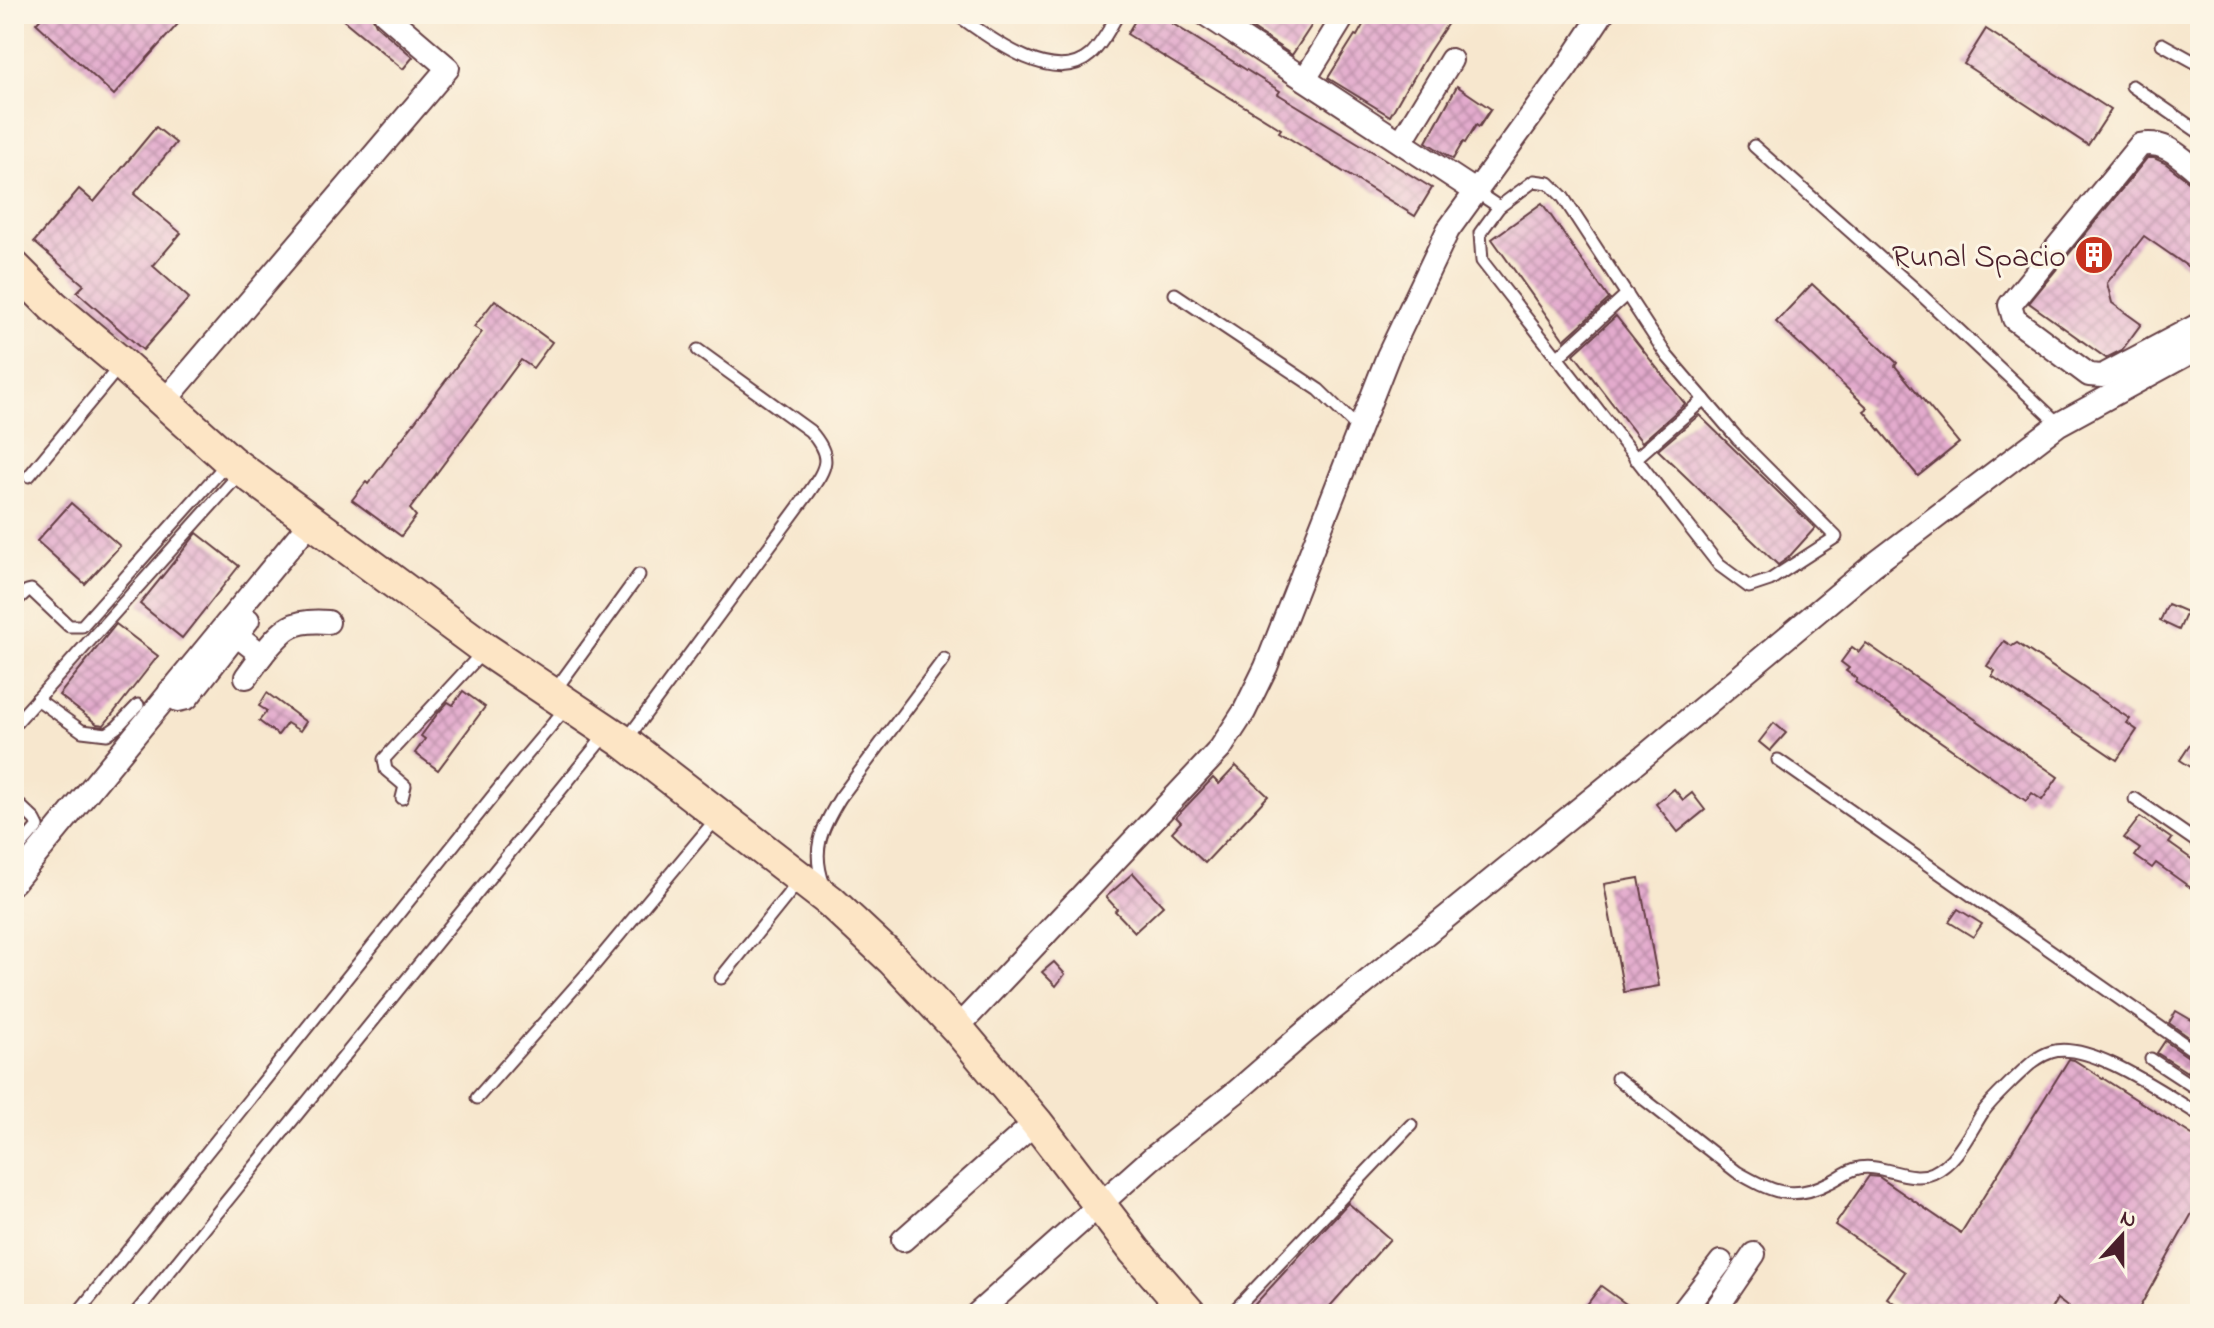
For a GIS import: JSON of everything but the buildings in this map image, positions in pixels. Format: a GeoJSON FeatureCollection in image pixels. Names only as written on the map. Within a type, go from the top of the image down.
{"type":"FeatureCollection","features":[{"type":"Feature","properties":{"kind":"main road"},"geometry":{"type":"LineString","coordinates":[[14,267],[53,306],[236,466],[485,649],[616,737],[830,901],[892,959],[957,1028],[1036,1122],[1135,1251],[1190,1314]]}},
{"type":"Feature","properties":{"kind":"street"},"geometry":{"type":"LineString","coordinates":[[164,402],[448,68],[385,14]]}},
{"type":"Feature","properties":{"kind":"street"},"geometry":{"type":"LineString","coordinates":[[1207,14],[1475,191]]}},
{"type":"Feature","properties":{"kind":"street"},"geometry":{"type":"LineString","coordinates":[[1305,79],[1345,14]]}},
{"type":"Feature","properties":{"kind":"street"},"geometry":{"type":"LineString","coordinates":[[957,1028],[1220,749],[1244,712],[1266,667],[1388,356],[1448,230],[1602,14]]}},
{"type":"Feature","properties":{"kind":"street"},"geometry":{"type":"LineString","coordinates":[[1401,142],[1451,60]]}},
{"type":"Feature","properties":{"kind":"street"},"geometry":{"type":"LineString","coordinates":[[2200,173],[2165,145],[2151,142],[2140,145],[2010,305],[2014,319],[2089,375],[2102,376],[2200,324]]}},
{"type":"Feature","properties":{"kind":"street"},"geometry":{"type":"LineString","coordinates":[[977,1314],[1151,1159],[1872,566],[2059,424],[2200,347]]}},
{"type":"Feature","properties":{"kind":"street"},"geometry":{"type":"LineString","coordinates":[[14,882],[170,691],[178,700],[187,698],[230,630],[317,525]]}},
{"type":"Feature","properties":{"kind":"street"},"geometry":{"type":"LineString","coordinates":[[246,677],[282,631],[308,620],[328,622]]}},
{"type":"Feature","properties":{"kind":"street"},"geometry":{"type":"LineString","coordinates":[[230,630],[262,655]]}},
{"type":"Feature","properties":{"kind":"street"},"geometry":{"type":"LineString","coordinates":[[903,1240],[1036,1122]]}},
{"type":"Feature","properties":{"kind":"street"},"geometry":{"type":"LineString","coordinates":[[1713,1314],[1754,1254]]}},
{"type":"Feature","properties":{"kind":"street"},"geometry":{"type":"LineString","coordinates":[[1681,1314],[1721,1262]]}},
{"type":"Feature","properties":{"kind":"lane"},"geometry":{"type":"LineString","coordinates":[[956,14],[992,39],[1050,66],[1069,66],[1088,57],[1100,45],[1118,14]]}},
{"type":"Feature","properties":{"kind":"lane"},"geometry":{"type":"LineString","coordinates":[[2162,44],[2200,65]]}},
{"type":"Feature","properties":{"kind":"lane"},"geometry":{"type":"LineString","coordinates":[[2132,86],[2200,133]]}},
{"type":"Feature","properties":{"kind":"lane"},"geometry":{"type":"LineString","coordinates":[[1754,146],[1914,288],[2059,424]]}},
{"type":"Feature","properties":{"kind":"lane"},"geometry":{"type":"LineString","coordinates":[[1534,181],[1549,183],[1563,197],[1667,356],[1738,439],[1836,537],[1770,580],[1749,587],[1719,565],[1482,261],[1480,233],[1499,207],[1534,181]]}},
{"type":"Feature","properties":{"kind":"lane"},"geometry":{"type":"LineString","coordinates":[[1475,191],[1499,207]]}},
{"type":"Feature","properties":{"kind":"lane"},"geometry":{"type":"LineString","coordinates":[[1175,294],[1319,390],[1359,429]]}},
{"type":"Feature","properties":{"kind":"lane"},"geometry":{"type":"LineString","coordinates":[[1557,358],[1627,294]]}},
{"type":"Feature","properties":{"kind":"lane"},"geometry":{"type":"LineString","coordinates":[[135,1314],[616,737],[820,477],[825,465],[822,445],[810,431],[698,350]]}},
{"type":"Feature","properties":{"kind":"lane"},"geometry":{"type":"LineString","coordinates":[[29,476],[122,364]]}},
{"type":"Feature","properties":{"kind":"lane"},"geometry":{"type":"LineString","coordinates":[[1635,459],[1704,399]]}},
{"type":"Feature","properties":{"kind":"lane"},"geometry":{"type":"LineString","coordinates":[[14,603],[31,590],[69,626],[82,626],[236,466]]}},
{"type":"Feature","properties":{"kind":"lane"},"geometry":{"type":"LineString","coordinates":[[14,725],[236,466]]}},
{"type":"Feature","properties":{"kind":"lane"},"geometry":{"type":"LineString","coordinates":[[77,1314],[503,783],[561,699],[639,575]]}},
{"type":"Feature","properties":{"kind":"lane"},"geometry":{"type":"LineString","coordinates":[[402,798],[405,786],[386,770],[384,759],[485,649]]}},
{"type":"Feature","properties":{"kind":"lane"},"geometry":{"type":"LineString","coordinates":[[830,901],[819,870],[817,848],[825,823],[840,798],[944,659]]}},
{"type":"Feature","properties":{"kind":"lane"},"geometry":{"type":"LineString","coordinates":[[37,699],[82,731],[107,734],[138,705]]}},
{"type":"Feature","properties":{"kind":"lane"},"geometry":{"type":"LineString","coordinates":[[1778,760],[2200,1055]]}},
{"type":"Feature","properties":{"kind":"lane"},"geometry":{"type":"LineString","coordinates":[[2135,799],[2200,844]]}},
{"type":"Feature","properties":{"kind":"lane"},"geometry":{"type":"LineString","coordinates":[[14,800],[38,826],[14,854]]}},
{"type":"Feature","properties":{"kind":"lane"},"geometry":{"type":"LineString","coordinates":[[477,1098],[591,969],[720,814]]}},
{"type":"Feature","properties":{"kind":"lane"},"geometry":{"type":"LineString","coordinates":[[721,978],[801,878]]}},
{"type":"Feature","properties":{"kind":"lane"},"geometry":{"type":"LineString","coordinates":[[1617,1078],[1737,1172],[1780,1193],[1803,1194],[1857,1168],[1873,1167],[1911,1175],[1929,1175],[1943,1167],[1959,1150],[1985,1108],[2031,1062],[2052,1051],[2092,1055],[2127,1071],[2200,1115]]}},
{"type":"Feature","properties":{"kind":"lane"},"geometry":{"type":"LineString","coordinates":[[2151,1059],[2199,1088]]}},
{"type":"Feature","properties":{"kind":"lane"},"geometry":{"type":"LineString","coordinates":[[1231,1314],[1411,1125]]}},
{"type":"Feature","properties":{"kind":"place","name":"Runal Spacio"},"geometry":{"type":"Point","coordinates":[2094,255]}}]}
